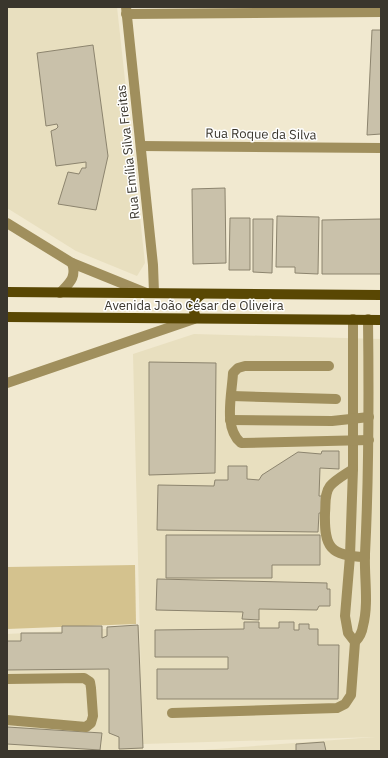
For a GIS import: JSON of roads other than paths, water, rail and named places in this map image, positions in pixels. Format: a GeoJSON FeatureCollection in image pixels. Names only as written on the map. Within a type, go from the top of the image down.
{"type":"FeatureCollection","features":[{"type":"Feature","properties":{"kind":"main road","name":"Avenida João César de Oliveira"},"geometry":{"type":"LineString","coordinates":[[7,292],[381,295]]}},
{"type":"Feature","properties":{"kind":"main road"},"geometry":{"type":"LineString","coordinates":[[196,318],[192,307],[194,299],[202,294]]}},
{"type":"Feature","properties":{"kind":"main road","name":"Avenida João César de Oliveira"},"geometry":{"type":"LineString","coordinates":[[7,317],[381,320]]}},
{"type":"Feature","properties":{"kind":"street"},"geometry":{"type":"LineString","coordinates":[[126,11],[381,12]]}},
{"type":"Feature","properties":{"kind":"street","name":"Rua Emília Silva Freitas"},"geometry":{"type":"LineString","coordinates":[[126,11],[153,265],[151,293]]}},
{"type":"Feature","properties":{"kind":"street","name":"Rua Roque da Silva"},"geometry":{"type":"LineString","coordinates":[[141,146],[381,148]]}},
{"type":"Feature","properties":{"kind":"street"},"geometry":{"type":"LineString","coordinates":[[7,222],[72,263],[151,293]]}},
{"type":"Feature","properties":{"kind":"street"},"geometry":{"type":"LineString","coordinates":[[60,293],[73,279],[75,271],[72,263]]}},
{"type":"Feature","properties":{"kind":"street"},"geometry":{"type":"LineString","coordinates":[[7,383],[196,318]]}},
{"type":"Feature","properties":{"kind":"street"},"geometry":{"type":"LineString","coordinates":[[353,319],[353,469],[350,556],[344,616],[348,633],[355,642]]}},
{"type":"Feature","properties":{"kind":"street"},"geometry":{"type":"LineString","coordinates":[[172,713],[337,708],[345,704],[351,695],[355,642],[360,637],[363,626],[366,601],[365,556],[369,440],[368,319]]}},
{"type":"Feature","properties":{"kind":"street"},"geometry":{"type":"LineString","coordinates":[[329,366],[245,366],[238,368],[233,373],[230,420],[232,432],[241,443],[369,440]]}},
{"type":"Feature","properties":{"kind":"street"},"geometry":{"type":"LineString","coordinates":[[232,396],[336,399]]}},
{"type":"Feature","properties":{"kind":"street"},"geometry":{"type":"LineString","coordinates":[[230,420],[332,420],[369,417]]}},
{"type":"Feature","properties":{"kind":"street"},"geometry":{"type":"LineString","coordinates":[[353,469],[330,486],[326,494],[325,534],[329,545],[339,553],[350,556],[365,556]]}},
{"type":"Feature","properties":{"kind":"street"},"geometry":{"type":"LineString","coordinates":[[7,679],[84,678],[90,682],[93,716],[91,723],[86,727],[7,720]]}}]}
